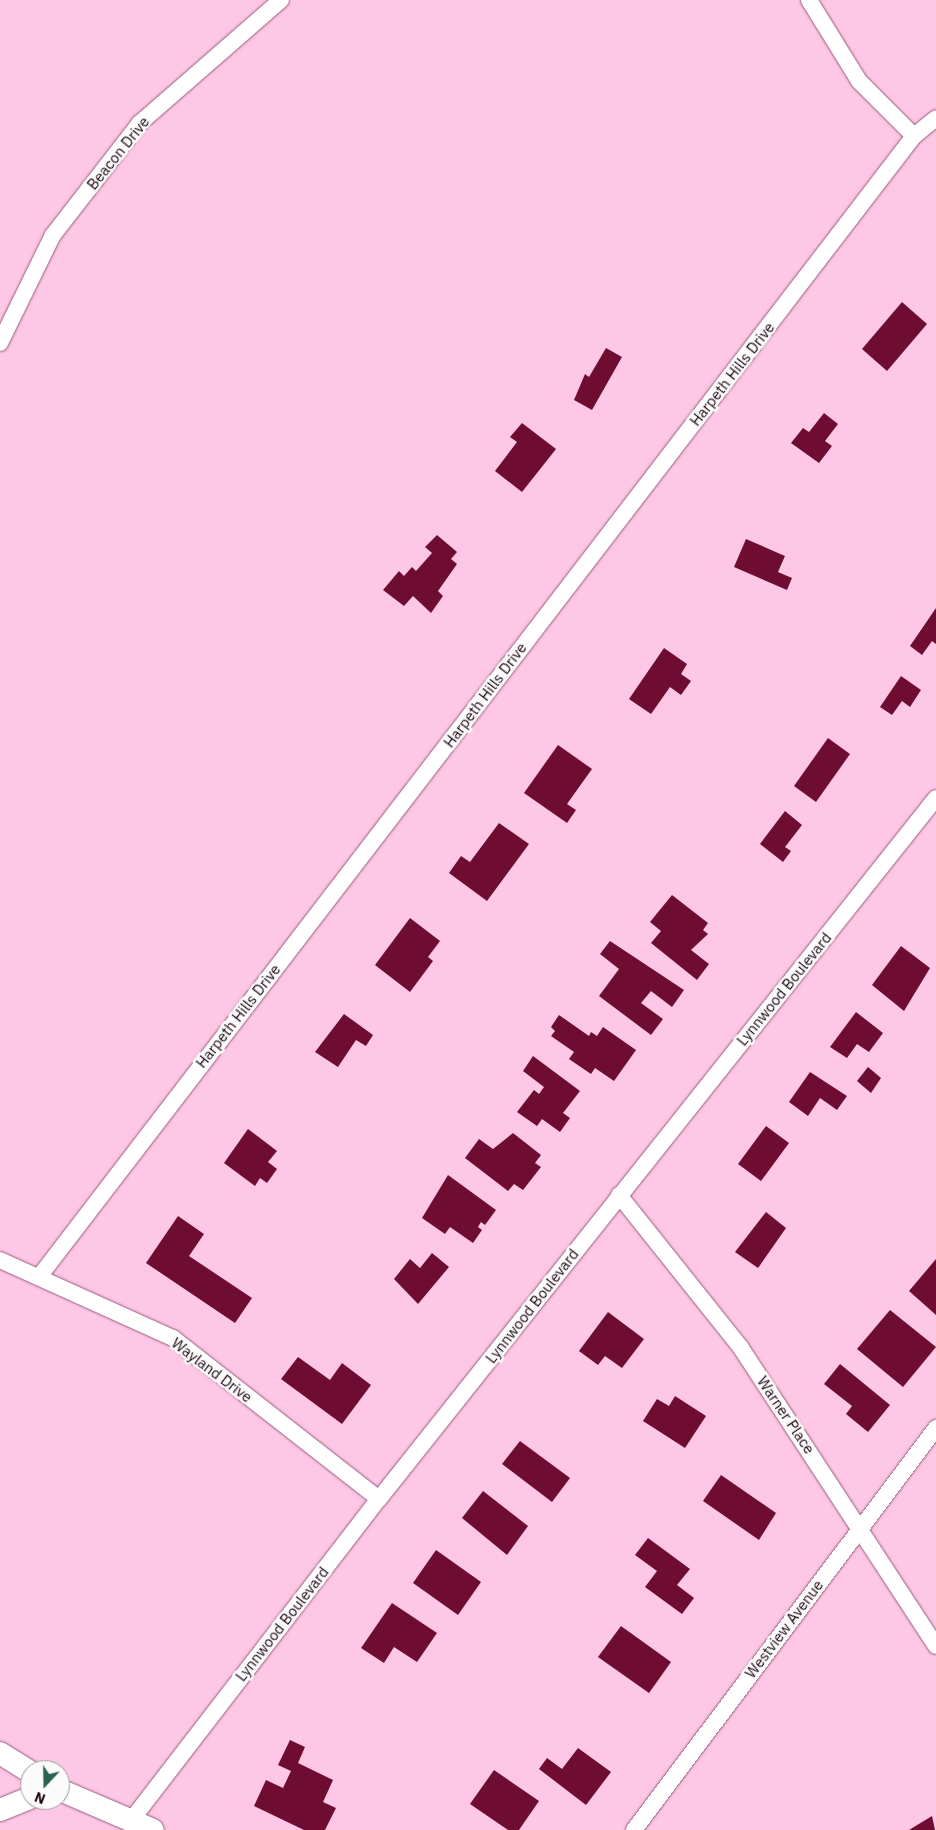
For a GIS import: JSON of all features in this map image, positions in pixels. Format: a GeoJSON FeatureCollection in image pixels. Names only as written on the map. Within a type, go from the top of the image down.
{"type":"FeatureCollection","features":[{"type":"Feature","properties":{"kind":"main road"},"geometry":{"type":"LineString","coordinates":[[0,1753],[20,1766]]}},
{"type":"Feature","properties":{"kind":"main road"},"geometry":{"type":"LineString","coordinates":[[70,1794],[132,1818],[153,1830]]}},
{"type":"Feature","properties":{"kind":"main road"},"geometry":{"type":"LineString","coordinates":[[0,1810],[20,1802]]}},
{"type":"Feature","properties":{"kind":"street","name":"Beacon Drive"},"geometry":{"type":"LineString","coordinates":[[0,343],[53,235],[140,123],[281,0]]}},
{"type":"Feature","properties":{"kind":"street"},"geometry":{"type":"LineString","coordinates":[[809,0],[859,81],[914,136]]}},
{"type":"Feature","properties":{"kind":"street","name":"Harpeth Hills Drive"},"geometry":{"type":"LineString","coordinates":[[39,1277],[914,136],[936,118]]}},
{"type":"Feature","properties":{"kind":"street","name":"Lynnwood Boulevard"},"geometry":{"type":"LineString","coordinates":[[132,1818],[379,1499],[619,1195],[936,800]]}},
{"type":"Feature","properties":{"kind":"street","name":"Warner Place"},"geometry":{"type":"LineString","coordinates":[[619,1195],[741,1348],[860,1527],[936,1646]]}},
{"type":"Feature","properties":{"kind":"street","name":"Wayland Drive"},"geometry":{"type":"LineString","coordinates":[[0,1260],[173,1338],[379,1499]]}},
{"type":"Feature","properties":{"kind":"street","name":"Westview Avenue"},"geometry":{"type":"LineString","coordinates":[[634,1830],[936,1428]]}},
{"type":"Feature","properties":{"kind":"building"},"geometry":{"type":"Polygon","coordinates":[[[902,302],[927,324],[887,371],[862,349],[902,302]]]}},
{"type":"Feature","properties":{"kind":"building"},"geometry":{"type":"Polygon","coordinates":[[[606,348],[622,357],[592,410],[574,400],[585,374],[589,377],[606,348]]]}},
{"type":"Feature","properties":{"kind":"building"},"geometry":{"type":"Polygon","coordinates":[[[824,413],[838,424],[825,441],[832,446],[819,463],[791,443],[803,428],[809,432],[824,413]]]}},
{"type":"Feature","properties":{"kind":"building"},"geometry":{"type":"Polygon","coordinates":[[[522,423],[556,449],[522,492],[495,471],[517,442],[510,437],[522,423]]]}},
{"type":"Feature","properties":{"kind":"building"},"geometry":{"type":"Polygon","coordinates":[[[437,535],[457,552],[451,559],[457,564],[438,591],[443,596],[431,613],[413,596],[404,606],[383,590],[399,571],[404,576],[412,567],[416,571],[432,553],[425,547],[437,535]]]}},
{"type":"Feature","properties":{"kind":"building"},"geometry":{"type":"Polygon","coordinates":[[[746,539],[785,556],[778,572],[792,578],[787,590],[734,567],[746,539]]]}},
{"type":"Feature","properties":{"kind":"building"},"geometry":{"type":"Polygon","coordinates":[[[936,608],[936,644],[932,641],[922,655],[910,646],[936,608]]]}},
{"type":"Feature","properties":{"kind":"building"},"geometry":{"type":"Polygon","coordinates":[[[664,648],[687,664],[681,674],[691,681],[681,695],[670,687],[651,714],[629,699],[664,648]]]}},
{"type":"Feature","properties":{"kind":"building"},"geometry":{"type":"Polygon","coordinates":[[[901,676],[921,690],[910,707],[902,701],[892,715],[880,707],[901,676]]]}},
{"type":"Feature","properties":{"kind":"building"},"geometry":{"type":"Polygon","coordinates":[[[828,738],[850,754],[816,802],[794,786],[828,738]]]}},
{"type":"Feature","properties":{"kind":"building"},"geometry":{"type":"Polygon","coordinates":[[[558,745],[592,769],[567,804],[576,810],[567,823],[524,793],[558,745]]]}},
{"type":"Feature","properties":{"kind":"building"},"geometry":{"type":"Polygon","coordinates":[[[785,811],[802,825],[785,847],[791,851],[783,862],[760,844],[785,811]]]}},
{"type":"Feature","properties":{"kind":"building"},"geometry":{"type":"Polygon","coordinates":[[[499,823],[529,844],[487,901],[449,873],[461,856],[470,862],[499,823]]]}},
{"type":"Feature","properties":{"kind":"building"},"geometry":{"type":"Polygon","coordinates":[[[672,895],[708,923],[703,930],[708,934],[691,950],[709,964],[697,980],[651,943],[661,931],[650,922],[672,895]]]}},
{"type":"Feature","properties":{"kind":"building"},"geometry":{"type":"Polygon","coordinates":[[[410,918],[440,941],[428,957],[433,961],[410,992],[375,965],[410,918]]]}},
{"type":"Feature","properties":{"kind":"building"},"geometry":{"type":"Polygon","coordinates":[[[610,941],[684,990],[672,1007],[651,991],[641,1003],[663,1019],[651,1035],[599,996],[619,969],[600,954],[610,941]]]}},
{"type":"Feature","properties":{"kind":"building"},"geometry":{"type":"Polygon","coordinates":[[[901,946],[930,968],[904,1011],[872,985],[901,946]]]}},
{"type":"Feature","properties":{"kind":"building"},"geometry":{"type":"Polygon","coordinates":[[[856,1012],[883,1033],[869,1052],[857,1044],[847,1058],[830,1047],[856,1012]]]}},
{"type":"Feature","properties":{"kind":"building"},"geometry":{"type":"Polygon","coordinates":[[[344,1014],[373,1035],[366,1046],[356,1040],[338,1067],[315,1052],[344,1014]]]}},
{"type":"Feature","properties":{"kind":"building"},"geometry":{"type":"Polygon","coordinates":[[[559,1015],[589,1036],[591,1032],[597,1036],[603,1027],[636,1050],[614,1081],[595,1068],[591,1074],[569,1059],[574,1052],[551,1036],[555,1031],[551,1027],[559,1015]]]}},
{"type":"Feature","properties":{"kind":"building"},"geometry":{"type":"Polygon","coordinates":[[[533,1056],[580,1091],[563,1113],[570,1118],[560,1132],[542,1119],[537,1126],[517,1112],[534,1090],[539,1094],[544,1087],[523,1071],[533,1056]]]}},
{"type":"Feature","properties":{"kind":"building"},"geometry":{"type":"Polygon","coordinates":[[[868,1067],[881,1078],[871,1093],[857,1081],[868,1067]]]}},
{"type":"Feature","properties":{"kind":"building"},"geometry":{"type":"Polygon","coordinates":[[[810,1072],[847,1096],[837,1110],[820,1098],[808,1116],[789,1102],[810,1072]]]}},
{"type":"Feature","properties":{"kind":"building"},"geometry":{"type":"Polygon","coordinates":[[[766,1126],[789,1143],[761,1181],[738,1164],[766,1126]]]}},
{"type":"Feature","properties":{"kind":"building"},"geometry":{"type":"Polygon","coordinates":[[[248,1129],[277,1151],[268,1162],[277,1169],[267,1183],[260,1178],[255,1186],[224,1163],[248,1129]]]}},
{"type":"Feature","properties":{"kind":"building"},"geometry":{"type":"Polygon","coordinates":[[[513,1133],[541,1155],[535,1163],[541,1167],[523,1190],[514,1184],[508,1191],[465,1158],[479,1139],[493,1149],[513,1133]]]}},
{"type":"Feature","properties":{"kind":"building"},"geometry":{"type":"Polygon","coordinates":[[[448,1175],[496,1210],[485,1225],[481,1222],[478,1227],[482,1230],[473,1243],[450,1227],[445,1234],[422,1218],[448,1175]]]}},
{"type":"Feature","properties":{"kind":"building"},"geometry":{"type":"Polygon","coordinates":[[[766,1212],[786,1228],[758,1268],[735,1252],[766,1212]]]}},
{"type":"Feature","properties":{"kind":"building"},"geometry":{"type":"Polygon","coordinates":[[[178,1216],[204,1234],[189,1256],[252,1298],[235,1323],[146,1263],[178,1216]]]}},
{"type":"Feature","properties":{"kind":"building"},"geometry":{"type":"Polygon","coordinates":[[[432,1253],[449,1267],[418,1304],[394,1279],[410,1259],[420,1268],[432,1253]]]}},
{"type":"Feature","properties":{"kind":"building"},"geometry":{"type":"Polygon","coordinates":[[[936,1259],[936,1315],[909,1291],[936,1259]]]}},
{"type":"Feature","properties":{"kind":"building"},"geometry":{"type":"Polygon","coordinates":[[[890,1310],[936,1347],[903,1387],[857,1349],[890,1310]]]}},
{"type":"Feature","properties":{"kind":"building"},"geometry":{"type":"Polygon","coordinates":[[[608,1312],[644,1339],[622,1368],[605,1356],[598,1365],[579,1351],[608,1312]]]}},
{"type":"Feature","properties":{"kind":"building"},"geometry":{"type":"Polygon","coordinates":[[[298,1357],[330,1380],[342,1363],[371,1385],[342,1424],[281,1379],[298,1357]]]}},
{"type":"Feature","properties":{"kind":"building"},"geometry":{"type":"Polygon","coordinates":[[[840,1364],[890,1405],[868,1432],[846,1414],[852,1406],[824,1384],[840,1364]]]}},
{"type":"Feature","properties":{"kind":"building"},"geometry":{"type":"Polygon","coordinates":[[[675,1396],[706,1416],[685,1448],[643,1421],[657,1399],[669,1406],[675,1396]]]}},
{"type":"Feature","properties":{"kind":"building"},"geometry":{"type":"Polygon","coordinates":[[[520,1441],[570,1478],[552,1502],[502,1464],[520,1441]]]}},
{"type":"Feature","properties":{"kind":"building"},"geometry":{"type":"Polygon","coordinates":[[[721,1475],[776,1513],[759,1540],[703,1501],[721,1475]]]}},
{"type":"Feature","properties":{"kind":"building"},"geometry":{"type":"Polygon","coordinates":[[[483,1491],[528,1526],[507,1555],[462,1518],[483,1491]]]}},
{"type":"Feature","properties":{"kind":"building"},"geometry":{"type":"Polygon","coordinates":[[[648,1538],[690,1569],[677,1585],[694,1598],[682,1614],[645,1587],[657,1571],[635,1555],[648,1538]]]}},
{"type":"Feature","properties":{"kind":"building"},"geometry":{"type":"Polygon","coordinates":[[[436,1550],[481,1582],[458,1615],[413,1583],[436,1550]]]}},
{"type":"Feature","properties":{"kind":"building"},"geometry":{"type":"Polygon","coordinates":[[[392,1603],[437,1633],[417,1662],[394,1647],[384,1663],[361,1648],[392,1603]]]}},
{"type":"Feature","properties":{"kind":"building"},"geometry":{"type":"Polygon","coordinates":[[[621,1626],[671,1662],[649,1693],[598,1657],[621,1626]]]}},
{"type":"Feature","properties":{"kind":"building"},"geometry":{"type":"Polygon","coordinates":[[[290,1740],[305,1747],[298,1763],[333,1780],[323,1802],[336,1808],[325,1830],[304,1830],[254,1806],[266,1780],[283,1788],[291,1771],[278,1765],[290,1740]]]}},
{"type":"Feature","properties":{"kind":"building"},"geometry":{"type":"Polygon","coordinates":[[[578,1748],[611,1772],[586,1805],[539,1769],[547,1758],[562,1769],[578,1748]]]}},
{"type":"Feature","properties":{"kind":"building"},"geometry":{"type":"Polygon","coordinates":[[[494,1770],[539,1801],[519,1830],[508,1830],[470,1804],[494,1770]]]}},
{"type":"Feature","properties":{"kind":"building"},"geometry":{"type":"Polygon","coordinates":[[[932,1816],[935,1830],[909,1830],[932,1816]]]}}]}
